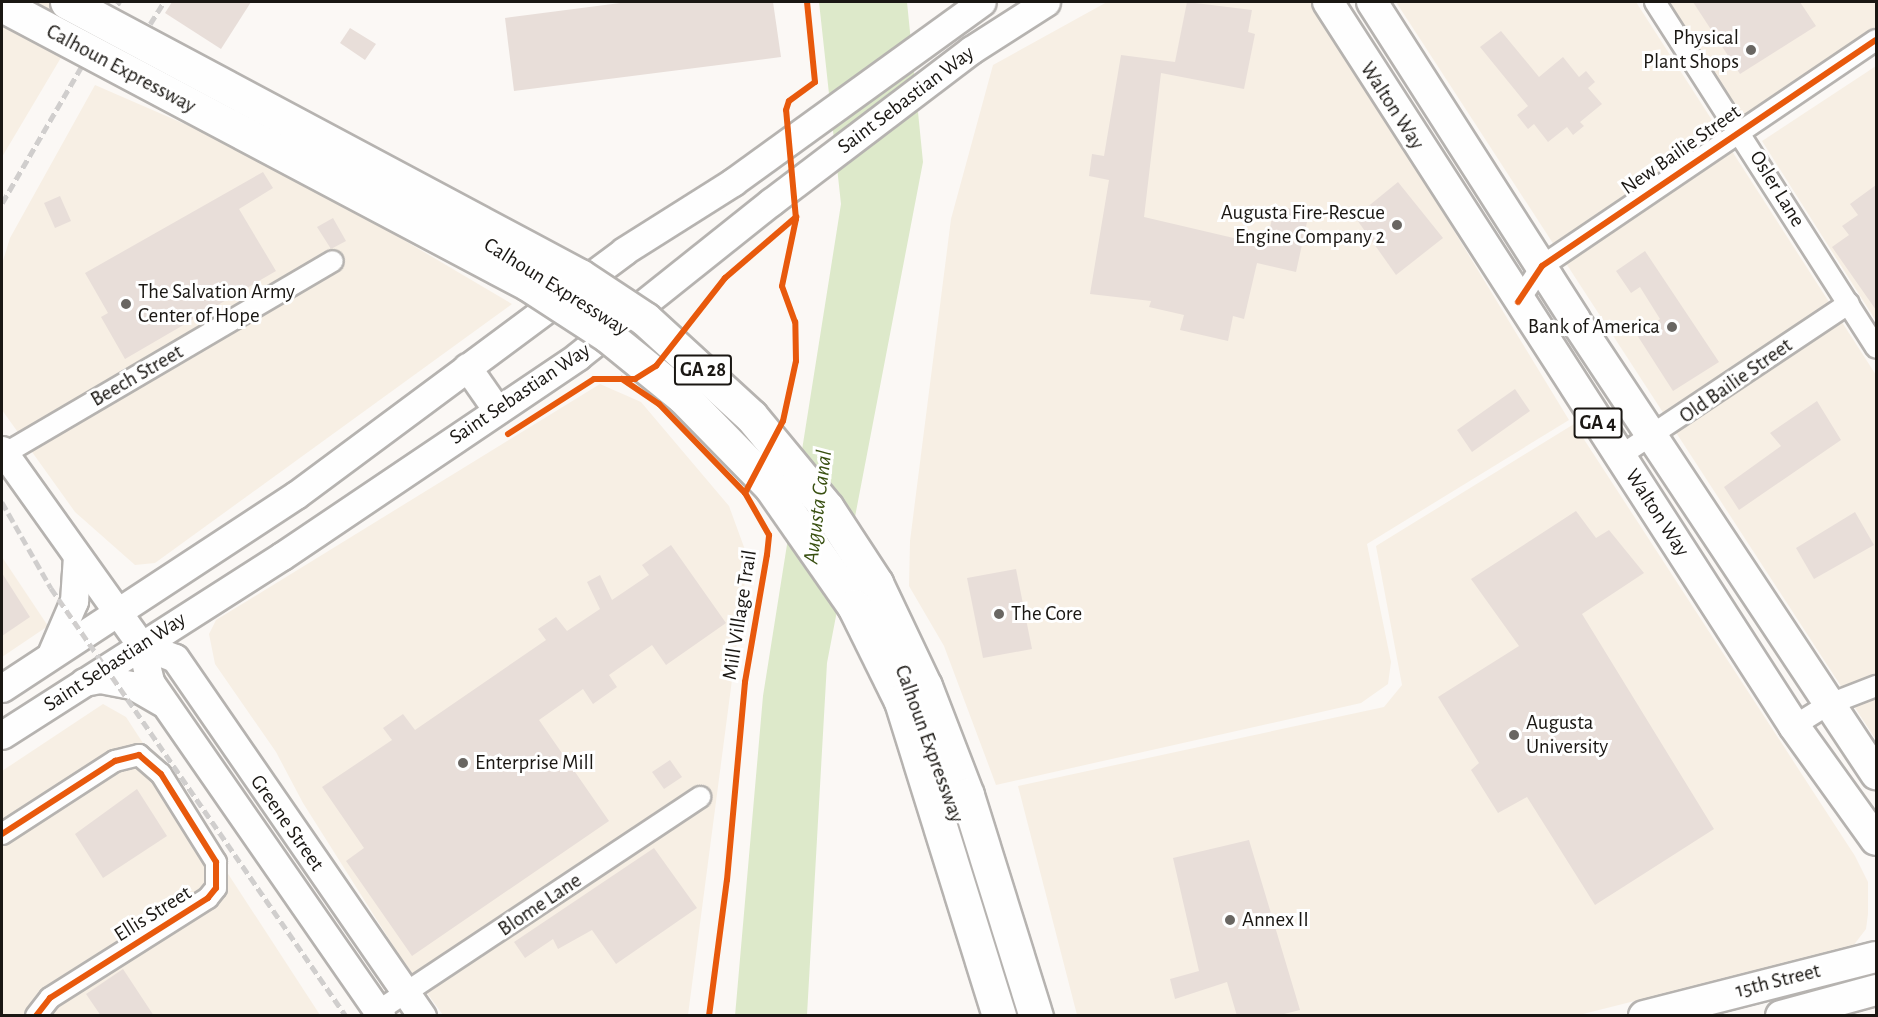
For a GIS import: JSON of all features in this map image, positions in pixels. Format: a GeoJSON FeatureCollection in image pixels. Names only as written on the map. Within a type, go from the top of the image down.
{"type":"FeatureCollection","features":[{"type":"Feature","properties":{"kind":"highway","name":"Calhoun Expressway"},"geometry":{"type":"LineString","coordinates":[[67,2],[580,276],[645,319],[751,416],[827,508],[876,583],[925,686],[967,795],[1036,1016]]}},
{"type":"Feature","properties":{"kind":"highway","name":"Calhoun Expressway"},"geometry":{"type":"LineString","coordinates":[[2,5],[528,284],[608,336],[683,398],[771,487],[854,606],[901,701],[999,1016]]}},
{"type":"Feature","properties":{"kind":"main road","name":"Saint Sebastian Way"},"geometry":{"type":"LineString","coordinates":[[2,688],[296,495],[539,313],[815,124],[982,2]]}},
{"type":"Feature","properties":{"kind":"main road","name":"Saint Sebastian Way"},"geometry":{"type":"LineString","coordinates":[[2,735],[578,356],[771,202],[971,50],[1046,2]]}},
{"type":"Feature","properties":{"kind":"main road","name":"Walton Way"},"geometry":{"type":"LineString","coordinates":[[1328,2],[1449,195],[1794,726],[1876,840]]}},
{"type":"Feature","properties":{"kind":"main road","name":"Walton Way"},"geometry":{"type":"LineString","coordinates":[[1372,2],[1827,705],[1876,774]]}},
{"type":"Feature","properties":{"kind":"main road"},"geometry":{"type":"LineString","coordinates":[[1449,195],[1482,175]]}},
{"type":"Feature","properties":{"kind":"main road"},"geometry":{"type":"LineString","coordinates":[[467,367],[497,410]]}},
{"type":"Feature","properties":{"kind":"main road","name":"Greene Street"},"geometry":{"type":"LineString","coordinates":[[3,452],[141,645],[150,682],[380,1013]]}},
{"type":"Feature","properties":{"kind":"main road"},"geometry":{"type":"LineString","coordinates":[[51,654],[74,600],[77,556]]}},
{"type":"Feature","properties":{"kind":"main road","name":"Greene Street"},"geometry":{"type":"LineString","coordinates":[[141,645],[175,658],[422,1016]]}},
{"type":"Feature","properties":{"kind":"main road"},"geometry":{"type":"LineString","coordinates":[[84,682],[100,679],[132,685],[170,711]]}},
{"type":"Feature","properties":{"kind":"main road"},"geometry":{"type":"LineString","coordinates":[[1841,790],[1876,861]]}},
{"type":"Feature","properties":{"kind":"main road"},"geometry":{"type":"LineString","coordinates":[[1869,959],[1876,936]]}},
{"type":"Feature","properties":{"kind":"main road","name":"15th Street"},"geometry":{"type":"LineString","coordinates":[[1644,1016],[1869,959]]}},
{"type":"Feature","properties":{"kind":"main road","name":"15th Street"},"geometry":{"type":"LineString","coordinates":[[1781,1016],[1876,990]]}},
{"type":"Feature","properties":{"kind":"street","name":"Osler Lane"},"geometry":{"type":"LineString","coordinates":[[1655,2],[1739,128],[1876,347]]}},
{"type":"Feature","properties":{"kind":"street","name":"New Bailie Street"},"geometry":{"type":"LineString","coordinates":[[1518,302],[1542,266],[1739,128],[1876,40]]}},
{"type":"Feature","properties":{"kind":"street","name":"Beech Street"},"geometry":{"type":"LineString","coordinates":[[3,452],[333,261]]}},
{"type":"Feature","properties":{"kind":"street","name":"Old Bailie Street"},"geometry":{"type":"LineString","coordinates":[[1620,456],[1654,437],[1849,303]]}},
{"type":"Feature","properties":{"kind":"street"},"geometry":{"type":"LineString","coordinates":[[1794,726],[1827,705],[1876,686]]}},
{"type":"Feature","properties":{"kind":"street","name":"Ellis Street"},"geometry":{"type":"LineString","coordinates":[[2,834],[115,761],[139,755],[161,774],[211,851],[218,876],[216,888],[208,898],[50,998],[36,1016]]}},
{"type":"Feature","properties":{"kind":"street","name":"Blome Lane"},"geometry":{"type":"LineString","coordinates":[[380,1013],[406,993],[699,797]]}},
{"type":"Feature","properties":{"kind":"shaded area"},"geometry":{"type":"Polygon","coordinates":[[[2,2],[94,2],[2,157],[2,2]]]}},
{"type":"Feature","properties":{"kind":"shaded area"},"geometry":{"type":"Polygon","coordinates":[[[1107,2],[1315,2],[1569,420],[1367,544],[1391,662],[1388,684],[1361,703],[996,785],[944,646],[909,586],[910,541],[951,219],[993,65],[1107,2]]]}},
{"type":"Feature","properties":{"kind":"shaded area"},"geometry":{"type":"Polygon","coordinates":[[[1396,2],[1636,2],[1876,375],[1876,740],[1396,2]]]}},
{"type":"Feature","properties":{"kind":"shaded area"},"geometry":{"type":"Polygon","coordinates":[[[1645,2],[1876,2],[1876,50],[1736,140],[1645,2]]]}},
{"type":"Feature","properties":{"kind":"shaded area"},"geometry":{"type":"Polygon","coordinates":[[[1876,66],[1876,321],[1762,141],[1876,66]]]}},
{"type":"Feature","properties":{"kind":"shaded area"},"geometry":{"type":"Polygon","coordinates":[[[95,85],[270,161],[512,304],[155,563],[135,565],[75,512],[2,410],[2,264],[10,238],[95,85]]]}},
{"type":"Feature","properties":{"kind":"shaded area"},"geometry":{"type":"Polygon","coordinates":[[[600,384],[641,402],[729,506],[748,558],[688,1015],[443,1015],[399,955],[303,803],[276,752],[215,664],[209,634],[216,620],[600,384]]]}},
{"type":"Feature","properties":{"kind":"shaded area","name":"Augusta University"},"geometry":{"type":"Polygon","coordinates":[[[1574,424],[1855,856],[1868,882],[1868,914],[1866,929],[1853,946],[1579,1015],[1077,1015],[1018,786],[1384,707],[1402,685],[1376,546],[1574,424]]]}},
{"type":"Feature","properties":{"kind":"shaded area"},"geometry":{"type":"Polygon","coordinates":[[[2,557],[48,626],[2,657],[2,557]]]}},
{"type":"Feature","properties":{"kind":"shaded area"},"geometry":{"type":"Polygon","coordinates":[[[103,704],[126,717],[320,1015],[2,1016],[2,771],[103,704]]]}},
{"type":"Feature","properties":{"kind":"water","name":"Augusta Canal"},"geometry":{"type":"Polygon","coordinates":[[[819,2],[907,2],[923,162],[827,663],[807,1015],[735,1016],[763,696],[841,204],[819,2]]]}},
{"type":"Feature","properties":{"kind":"building"},"geometry":{"type":"Polygon","coordinates":[[[172,2],[251,2],[221,49],[165,13],[172,2]]]}},
{"type":"Feature","properties":{"kind":"building"},"geometry":{"type":"Polygon","coordinates":[[[628,2],[773,2],[781,57],[514,91],[505,18],[628,2]]]}},
{"type":"Feature","properties":{"kind":"building"},"geometry":{"type":"Polygon","coordinates":[[[1187,2],[1252,10],[1248,32],[1255,34],[1244,89],[1161,73],[1144,217],[1255,243],[1258,230],[1269,232],[1275,205],[1309,213],[1296,272],[1257,263],[1244,319],[1233,316],[1228,341],[1180,330],[1184,315],[1149,307],[1151,301],[1090,294],[1109,180],[1089,176],[1092,154],[1104,156],[1121,55],[1175,62],[1187,2]]]}},
{"type":"Feature","properties":{"kind":"building","name":"Physical Plant Shops"},"geometry":{"type":"Polygon","coordinates":[[[1693,2],[1800,2],[1816,26],[1740,74],[1693,2]]]}},
{"type":"Feature","properties":{"kind":"building"},"geometry":{"type":"Polygon","coordinates":[[[350,28],[376,44],[365,60],[340,43],[350,28]]]}},
{"type":"Feature","properties":{"kind":"building"},"geometry":{"type":"Polygon","coordinates":[[[1501,31],[1539,77],[1563,57],[1579,77],[1586,71],[1595,82],[1588,88],[1602,104],[1580,122],[1584,126],[1573,135],[1567,127],[1548,142],[1534,124],[1528,129],[1517,115],[1528,106],[1480,47],[1501,31]]]}},
{"type":"Feature","properties":{"kind":"building"},"geometry":{"type":"Polygon","coordinates":[[[263,172],[273,188],[239,209],[276,271],[125,359],[101,317],[108,313],[85,273],[263,172]]]}},
{"type":"Feature","properties":{"kind":"building","name":"Augusta Fire-Rescue Engine Company 2"},"geometry":{"type":"Polygon","coordinates":[[[1398,182],[1443,238],[1396,275],[1355,217],[1398,182]]]}},
{"type":"Feature","properties":{"kind":"building"},"geometry":{"type":"Polygon","coordinates":[[[1876,185],[1876,310],[1832,247],[1849,235],[1842,226],[1858,215],[1850,204],[1876,185]]]}},
{"type":"Feature","properties":{"kind":"building"},"geometry":{"type":"Polygon","coordinates":[[[60,196],[71,221],[55,228],[44,203],[60,196]]]}},
{"type":"Feature","properties":{"kind":"building"},"geometry":{"type":"Polygon","coordinates":[[[333,218],[346,241],[331,249],[317,227],[333,218]]]}},
{"type":"Feature","properties":{"kind":"building","name":"Bank of America"},"geometry":{"type":"Polygon","coordinates":[[[1645,251],[1719,362],[1673,391],[1637,335],[1660,319],[1640,287],[1631,293],[1616,271],[1645,251]]]}},
{"type":"Feature","properties":{"kind":"building"},"geometry":{"type":"Polygon","coordinates":[[[1515,389],[1530,411],[1472,452],[1457,430],[1515,389]]]}},
{"type":"Feature","properties":{"kind":"building"},"geometry":{"type":"Polygon","coordinates":[[[1817,401],[1841,440],[1739,510],[1724,487],[1781,446],[1770,433],[1817,401]]]}},
{"type":"Feature","properties":{"kind":"building"},"geometry":{"type":"Polygon","coordinates":[[[1576,511],[1596,538],[1609,530],[1644,573],[1582,614],[1714,829],[1595,905],[1527,797],[1498,813],[1471,770],[1479,763],[1438,697],[1519,646],[1471,579],[1576,511]]]}},
{"type":"Feature","properties":{"kind":"building"},"geometry":{"type":"Polygon","coordinates":[[[1855,512],[1874,545],[1814,579],[1796,548],[1855,512]]]}},
{"type":"Feature","properties":{"kind":"building","name":"Enterprise Mill"},"geometry":{"type":"Polygon","coordinates":[[[671,545],[726,623],[666,665],[652,645],[609,675],[617,687],[593,704],[583,689],[539,720],[609,821],[412,956],[346,861],[364,848],[322,787],[392,740],[383,728],[403,714],[415,730],[546,640],[538,629],[556,617],[567,631],[600,609],[587,582],[600,575],[612,600],[649,575],[642,565],[671,545]]]}},
{"type":"Feature","properties":{"kind":"building","name":"The Core"},"geometry":{"type":"Polygon","coordinates":[[[1016,569],[1032,649],[983,658],[967,578],[1016,569]]]}},
{"type":"Feature","properties":{"kind":"building"},"geometry":{"type":"Polygon","coordinates":[[[2,573],[30,617],[2,636],[2,573]]]}},
{"type":"Feature","properties":{"kind":"building"},"geometry":{"type":"Polygon","coordinates":[[[670,760],[682,777],[664,789],[652,772],[670,760]]]}},
{"type":"Feature","properties":{"kind":"building"},"geometry":{"type":"Polygon","coordinates":[[[137,789],[167,836],[103,878],[75,834],[137,789]]]}},
{"type":"Feature","properties":{"kind":"building","name":"Annex II"},"geometry":{"type":"Polygon","coordinates":[[[1249,840],[1300,1010],[1276,1016],[1237,1016],[1227,982],[1175,999],[1170,979],[1199,971],[1173,858],[1249,840]]]}},
{"type":"Feature","properties":{"kind":"building"},"geometry":{"type":"Polygon","coordinates":[[[654,848],[697,908],[616,964],[592,930],[558,949],[553,939],[525,958],[514,942],[654,848]]]}},
{"type":"Feature","properties":{"kind":"building"},"geometry":{"type":"Polygon","coordinates":[[[123,969],[154,1016],[101,1016],[86,994],[123,969]]]}},
{"type":"Feature","properties":{"kind":"railway"},"geometry":{"type":"LineString","coordinates":[[2,203],[119,2]]}},
{"type":"Feature","properties":{"kind":"railway"},"geometry":{"type":"LineString","coordinates":[[150,24],[164,2]]}},
{"type":"Feature","properties":{"kind":"railway"},"geometry":{"type":"LineString","coordinates":[[2,502],[51,588],[346,1016]]}},
{"type":"Feature","properties":{"kind":"cycle path","name":"Mill Village Trail"},"geometry":{"type":"LineString","coordinates":[[709,1016],[727,880],[745,682],[769,535],[745,493],[783,421],[796,361],[795,322],[782,286],[796,219],[786,110],[789,101],[815,82],[807,2]]}},
{"type":"Feature","properties":{"kind":"cycle path"},"geometry":{"type":"LineString","coordinates":[[1518,302],[1542,266],[1876,40]]}},
{"type":"Feature","properties":{"kind":"cycle path"},"geometry":{"type":"LineString","coordinates":[[508,434],[594,379],[635,379],[656,366],[725,278],[796,217]]}},
{"type":"Feature","properties":{"kind":"cycle path"},"geometry":{"type":"LineString","coordinates":[[622,379],[659,404],[745,493]]}},
{"type":"Feature","properties":{"kind":"cycle path"},"geometry":{"type":"LineString","coordinates":[[2,834],[115,761],[139,755],[161,774],[216,862],[216,888],[208,898],[50,998],[36,1016]]}},
{"type":"Feature","properties":{"kind":"place","name":"Physical Plant Shops"},"geometry":{"type":"Point","coordinates":[1751,50]}},
{"type":"Feature","properties":{"kind":"place","name":"Augusta Fire-Rescue Engine Company 2"},"geometry":{"type":"Point","coordinates":[1397,225]}},
{"type":"Feature","properties":{"kind":"place","name":"The Salvation Army Center of Hope"},"geometry":{"type":"Point","coordinates":[126,304]}},
{"type":"Feature","properties":{"kind":"place","name":"Bank of America"},"geometry":{"type":"Point","coordinates":[1672,327]}},
{"type":"Feature","properties":{"kind":"place","name":"The Core"},"geometry":{"type":"Point","coordinates":[999,614]}},
{"type":"Feature","properties":{"kind":"place","name":"Augusta University"},"geometry":{"type":"Point","coordinates":[1514,735]}},
{"type":"Feature","properties":{"kind":"place","name":"Enterprise Mill"},"geometry":{"type":"Point","coordinates":[463,763]}},
{"type":"Feature","properties":{"kind":"place","name":"Annex II"},"geometry":{"type":"Point","coordinates":[1230,920]}}]}
